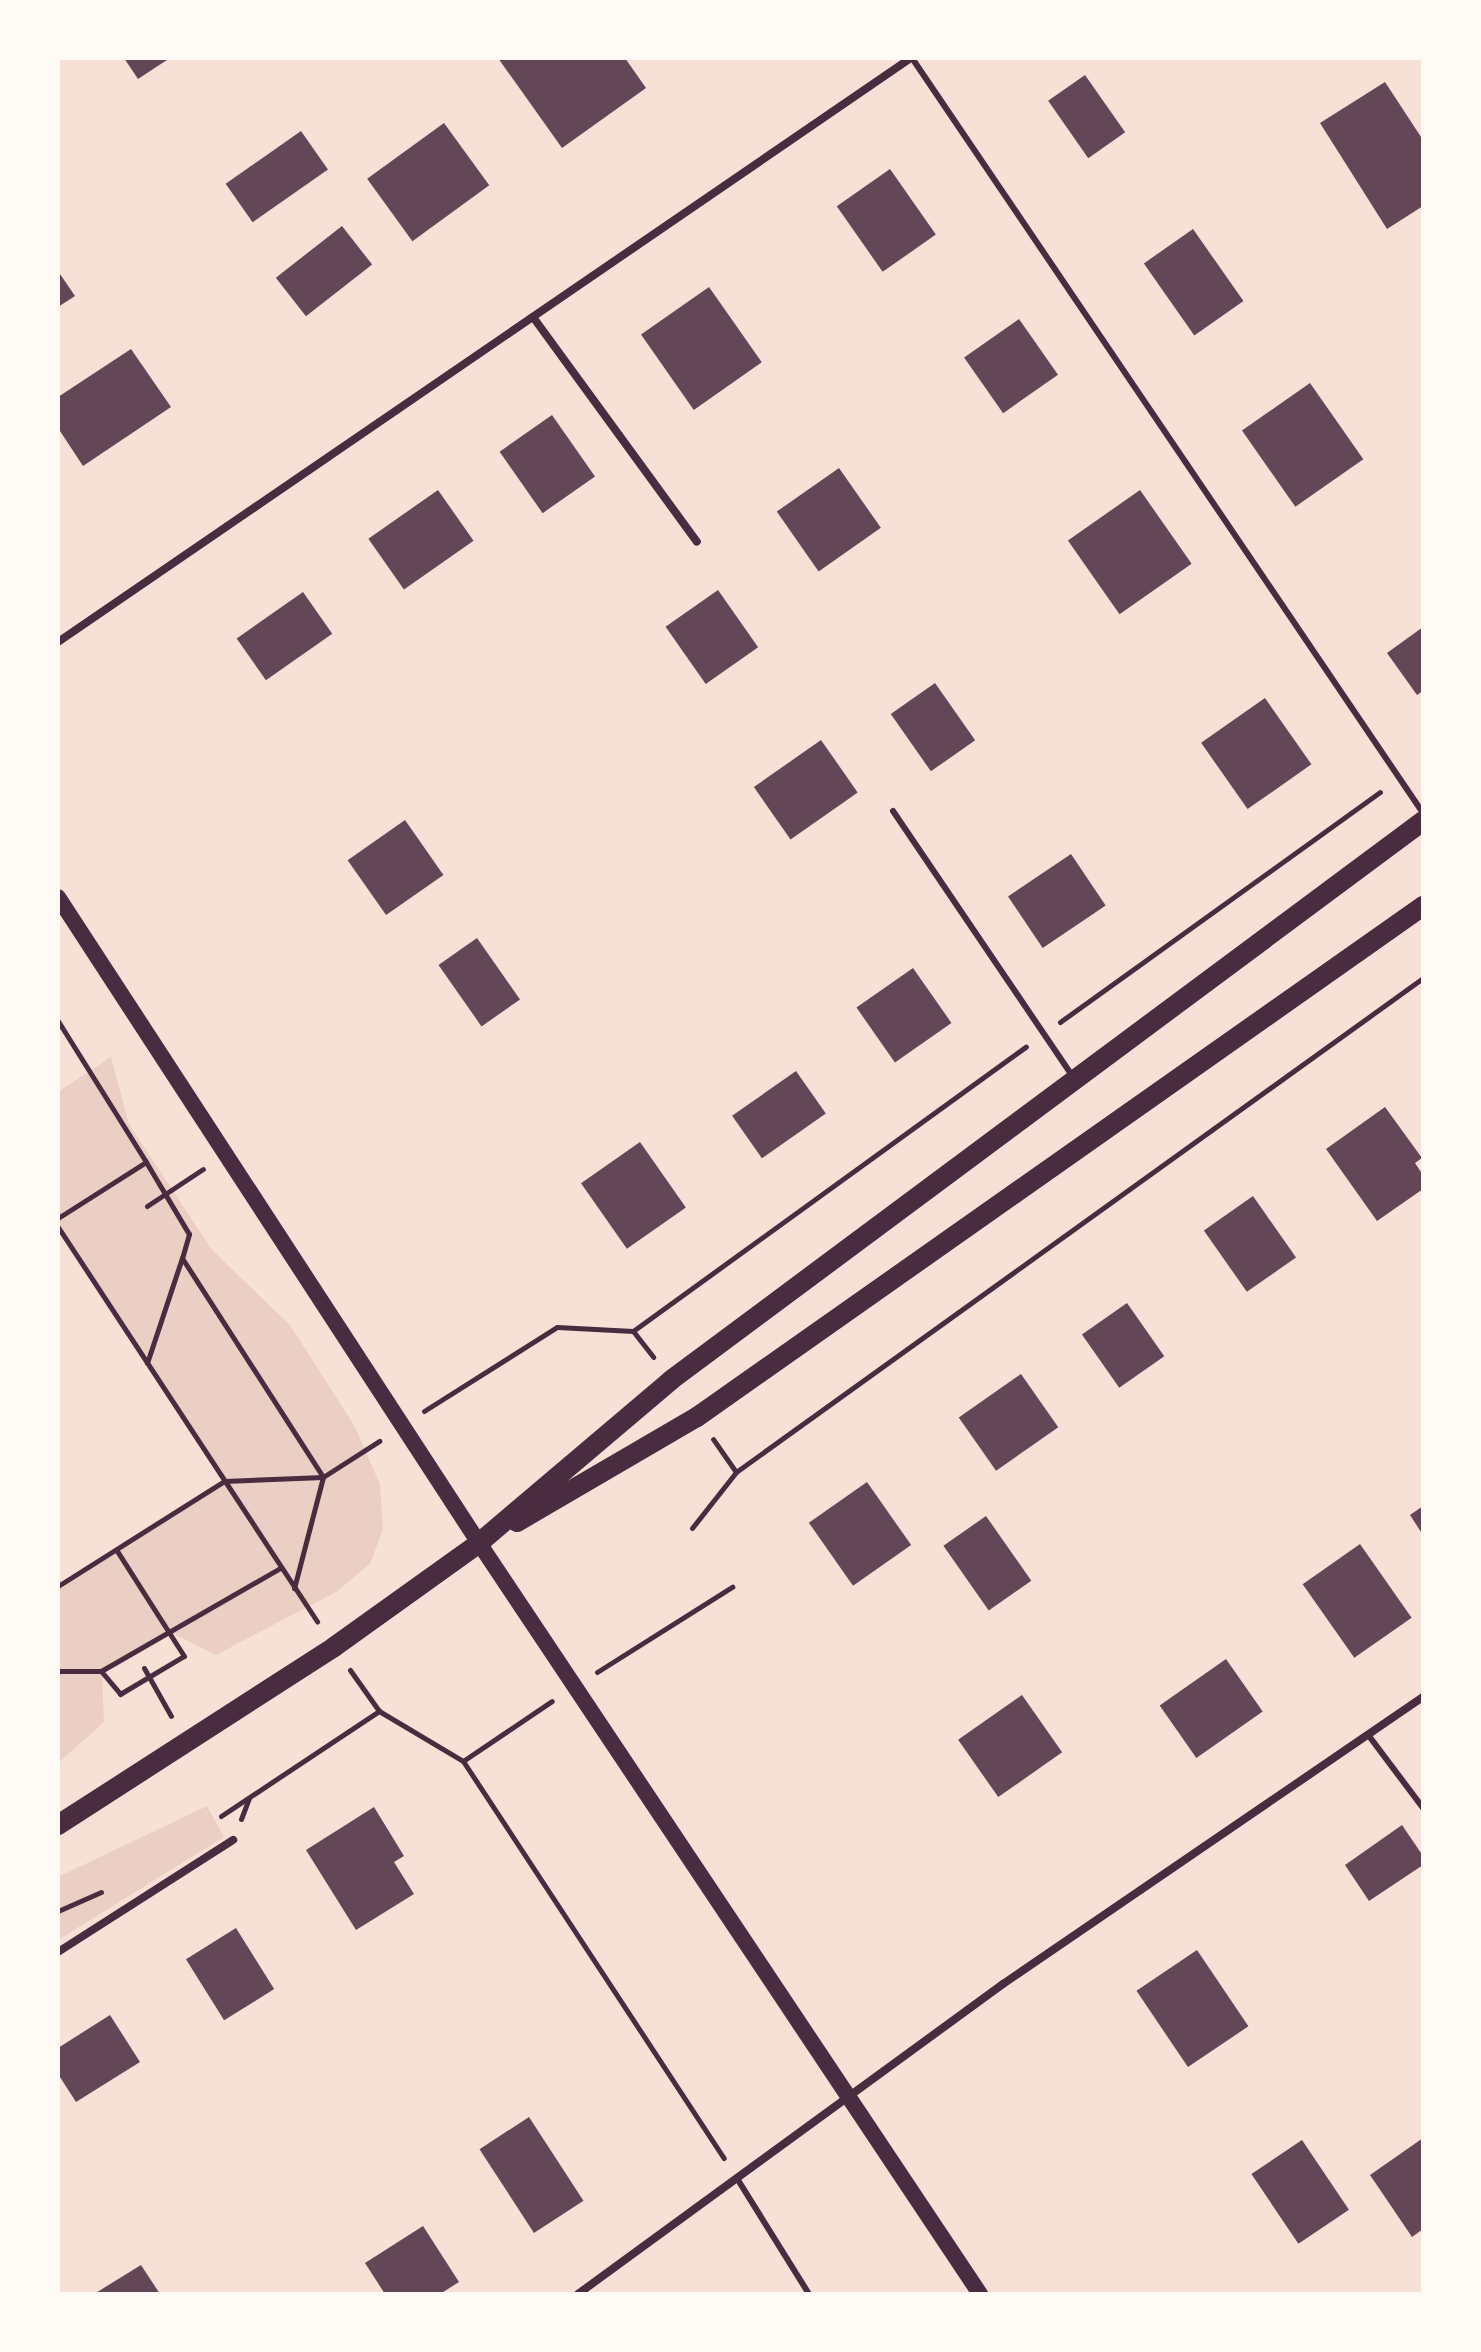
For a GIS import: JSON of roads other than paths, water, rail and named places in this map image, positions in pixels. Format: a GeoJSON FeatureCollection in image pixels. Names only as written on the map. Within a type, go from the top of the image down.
{"type":"FeatureCollection","features":[{"type":"Feature","properties":{"kind":"main road"},"geometry":{"type":"LineString","coordinates":[[58,1825],[334,1647],[479,1543],[671,1380],[1423,821]]}},
{"type":"Feature","properties":{"kind":"main road"},"geometry":{"type":"LineString","coordinates":[[58,897],[479,1543],[980,2294]]}},
{"type":"Feature","properties":{"kind":"main road"},"geometry":{"type":"LineString","coordinates":[[479,1543],[697,1417],[1423,906]]}},
{"type":"Feature","properties":{"kind":"street"},"geometry":{"type":"LineString","coordinates":[[58,642],[911,58]]}},
{"type":"Feature","properties":{"kind":"street"},"geometry":{"type":"LineString","coordinates":[[533,317],[697,542]]}},
{"type":"Feature","properties":{"kind":"street"},"geometry":{"type":"LineString","coordinates":[[578,2294],[850,2096],[1423,1697]]}},
{"type":"Feature","properties":{"kind":"street"},"geometry":{"type":"LineString","coordinates":[[58,1952],[233,1840]]}},
{"type":"Feature","properties":{"kind":"lane"},"geometry":{"type":"LineString","coordinates":[[911,58],[1423,813]]}},
{"type":"Feature","properties":{"kind":"lane"},"geometry":{"type":"LineString","coordinates":[[893,811],[1074,1078]]}},
{"type":"Feature","properties":{"kind":"lane"},"geometry":{"type":"LineString","coordinates":[[1369,1736],[1423,1808]]}},
{"type":"Feature","properties":{"kind":"lane"},"geometry":{"type":"LineString","coordinates":[[738,2180],[809,2294]]}}]}
